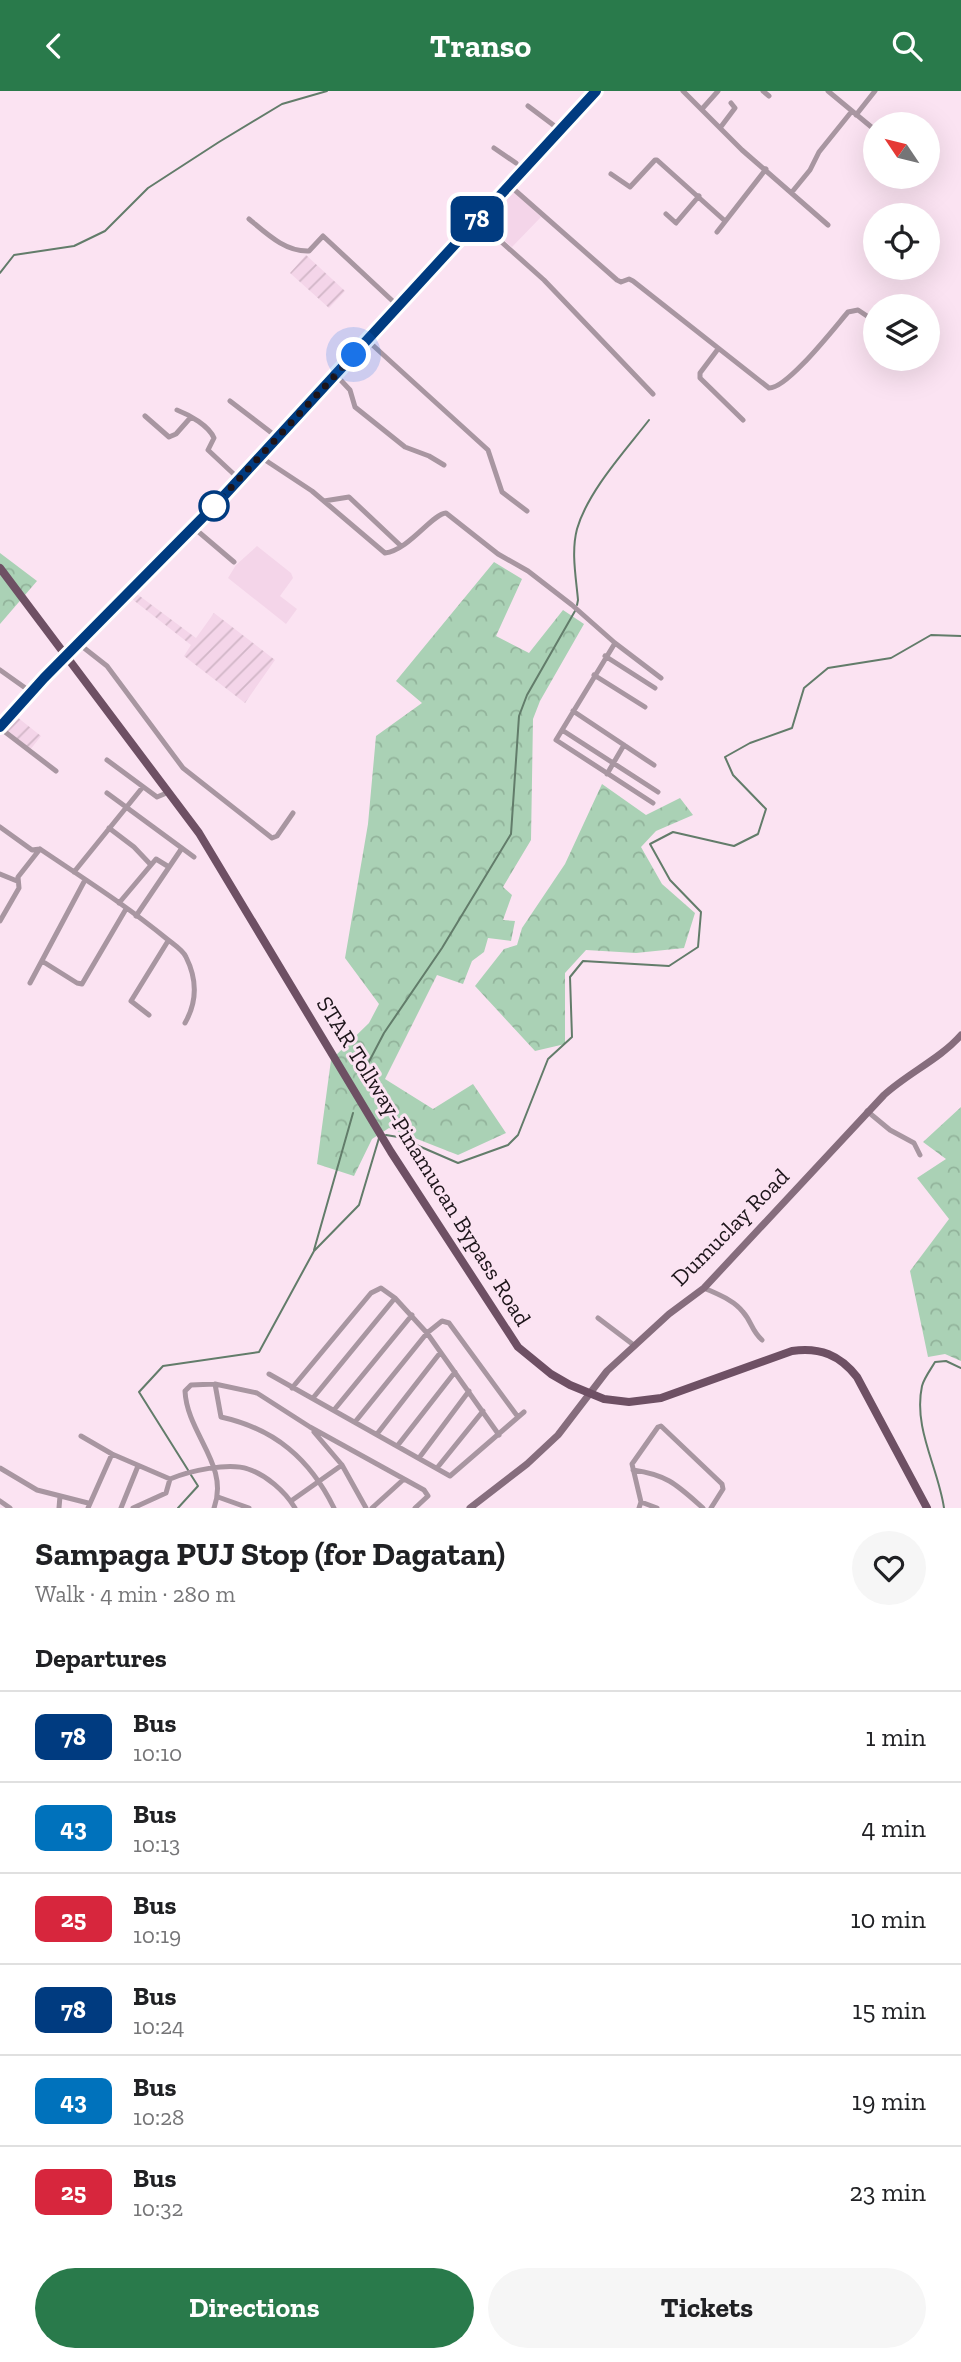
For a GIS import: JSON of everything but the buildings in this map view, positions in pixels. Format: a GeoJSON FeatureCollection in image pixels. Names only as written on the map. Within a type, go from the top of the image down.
{"type":"FeatureCollection","features":[{"type":"Feature","properties":{"kind":"main road"},"geometry":{"type":"LineString","coordinates":[[0,728],[30,692],[194,528],[509,185],[519,166],[560,130],[596,91]]}},
{"type":"Feature","properties":{"kind":"main road","name":"STAR Tollway-Pinamucan Bypass Road"},"geometry":{"type":"LineString","coordinates":[[0,568],[169,792],[218,864],[391,1152],[518,1347],[551,1374],[604,1399],[629,1402],[661,1398],[792,1350],[821,1350],[844,1362],[857,1377],[927,1508]]}},
{"type":"Feature","properties":{"kind":"street"},"geometry":{"type":"LineString","coordinates":[[683,91],[828,225]]}},
{"type":"Feature","properties":{"kind":"street"},"geometry":{"type":"LineString","coordinates":[[702,109],[718,91]]}},
{"type":"Feature","properties":{"kind":"street"},"geometry":{"type":"LineString","coordinates":[[763,91],[769,96]]}},
{"type":"Feature","properties":{"kind":"street"},"geometry":{"type":"LineString","coordinates":[[828,91],[863,120]]}},
{"type":"Feature","properties":{"kind":"street"},"geometry":{"type":"LineString","coordinates":[[792,192],[810,170],[819,152],[875,91]]}},
{"type":"Feature","properties":{"kind":"street"},"geometry":{"type":"LineString","coordinates":[[720,128],[734,109],[731,103]]}},
{"type":"Feature","properties":{"kind":"street"},"geometry":{"type":"LineString","coordinates":[[528,106],[560,130]]}},
{"type":"Feature","properties":{"kind":"street"},"geometry":{"type":"LineString","coordinates":[[494,148],[519,166]]}},
{"type":"Feature","properties":{"kind":"street"},"geometry":{"type":"LineString","coordinates":[[611,173],[630,187],[657,160],[725,221]]}},
{"type":"Feature","properties":{"kind":"street"},"geometry":{"type":"LineString","coordinates":[[718,232],[766,169]]}},
{"type":"Feature","properties":{"kind":"street"},"geometry":{"type":"LineString","coordinates":[[509,185],[617,280],[634,281],[769,388],[774,389],[799,368],[848,312],[858,310],[863,313]]}},
{"type":"Feature","properties":{"kind":"street"},"geometry":{"type":"LineString","coordinates":[[666,214],[676,223],[699,195]]}},
{"type":"Feature","properties":{"kind":"street"},"geometry":{"type":"LineString","coordinates":[[249,219],[278,243],[301,251],[309,251],[323,236],[398,306]]}},
{"type":"Feature","properties":{"kind":"street"},"geometry":{"type":"LineString","coordinates":[[477,220],[544,280],[653,394]]}},
{"type":"Feature","properties":{"kind":"street"},"geometry":{"type":"LineString","coordinates":[[367,340],[488,450],[502,492],[527,511]]}},
{"type":"Feature","properties":{"kind":"street"},"geometry":{"type":"LineString","coordinates":[[718,349],[700,373],[700,377],[743,420]]}},
{"type":"Feature","properties":{"kind":"street"},"geometry":{"type":"LineString","coordinates":[[335,374],[350,390],[355,407],[405,447],[444,465]]}},
{"type":"Feature","properties":{"kind":"street"},"geometry":{"type":"LineString","coordinates":[[230,401],[277,437]]}},
{"type":"Feature","properties":{"kind":"street"},"geometry":{"type":"LineString","coordinates":[[177,410],[191,417],[214,436],[208,450],[239,479]]}},
{"type":"Feature","properties":{"kind":"street"},"geometry":{"type":"LineString","coordinates":[[145,416],[169,437],[176,435],[191,417]]}},
{"type":"Feature","properties":{"kind":"street"},"geometry":{"type":"LineString","coordinates":[[259,456],[324,501],[385,553],[424,530],[439,514],[446,513],[498,554],[528,571],[661,678]]}},
{"type":"Feature","properties":{"kind":"street"},"geometry":{"type":"LineString","coordinates":[[324,501],[349,498],[401,546]]}},
{"type":"Feature","properties":{"kind":"street"},"geometry":{"type":"LineString","coordinates":[[194,528],[234,562]]}},
{"type":"Feature","properties":{"kind":"street"},"geometry":{"type":"LineString","coordinates":[[615,643],[557,742],[653,803]]}},
{"type":"Feature","properties":{"kind":"street"},"geometry":{"type":"LineString","coordinates":[[79,644],[107,666],[160,740],[192,778],[271,838],[277,836],[293,813]]}},
{"type":"Feature","properties":{"kind":"street"},"geometry":{"type":"LineString","coordinates":[[606,656],[654,688]]}},
{"type":"Feature","properties":{"kind":"street"},"geometry":{"type":"LineString","coordinates":[[0,670],[30,692]]}},
{"type":"Feature","properties":{"kind":"street"},"geometry":{"type":"LineString","coordinates":[[594,675],[646,707]]}},
{"type":"Feature","properties":{"kind":"street"},"geometry":{"type":"LineString","coordinates":[[573,711],[654,765]]}},
{"type":"Feature","properties":{"kind":"street"},"geometry":{"type":"LineString","coordinates":[[0,728],[56,771]]}},
{"type":"Feature","properties":{"kind":"street"},"geometry":{"type":"LineString","coordinates":[[562,730],[658,792]]}},
{"type":"Feature","properties":{"kind":"street"},"geometry":{"type":"LineString","coordinates":[[607,774],[624,745]]}},
{"type":"Feature","properties":{"kind":"street"},"geometry":{"type":"LineString","coordinates":[[107,760],[158,798],[169,792]]}},
{"type":"Feature","properties":{"kind":"street"},"geometry":{"type":"LineString","coordinates":[[74,872],[142,788]]}},
{"type":"Feature","properties":{"kind":"street"},"geometry":{"type":"LineString","coordinates":[[107,793],[194,857]]}},
{"type":"Feature","properties":{"kind":"street"},"geometry":{"type":"LineString","coordinates":[[0,827],[32,850],[40,849],[74,872],[186,955],[194,982],[192,1010],[185,1023]]}},
{"type":"Feature","properties":{"kind":"street"},"geometry":{"type":"LineString","coordinates":[[109,828],[134,847],[150,865]]}},
{"type":"Feature","properties":{"kind":"street"},"geometry":{"type":"LineString","coordinates":[[136,916],[182,848]]}},
{"type":"Feature","properties":{"kind":"street"},"geometry":{"type":"LineString","coordinates":[[0,921],[19,888],[18,877],[40,849]]}},
{"type":"Feature","properties":{"kind":"street"},"geometry":{"type":"LineString","coordinates":[[119,903],[156,859],[169,867]]}},
{"type":"Feature","properties":{"kind":"street"},"geometry":{"type":"LineString","coordinates":[[0,885],[2,875],[17,881]]}},
{"type":"Feature","properties":{"kind":"street"},"geometry":{"type":"LineString","coordinates":[[30,983],[85,880]]}},
{"type":"Feature","properties":{"kind":"street"},"geometry":{"type":"LineString","coordinates":[[41,961],[82,984],[126,909]]}},
{"type":"Feature","properties":{"kind":"street"},"geometry":{"type":"LineString","coordinates":[[149,1015],[131,1001],[168,940]]}},
{"type":"Feature","properties":{"kind":"street","name":"Dumuclay Road"},"geometry":{"type":"LineString","coordinates":[[470,1508],[527,1464],[558,1435],[607,1371],[670,1314],[704,1288],[867,1111],[898,1082],[950,1047],[961,1035]]}},
{"type":"Feature","properties":{"kind":"street"},"geometry":{"type":"LineString","coordinates":[[867,1111],[890,1130],[914,1143],[920,1155]]}},
{"type":"Feature","properties":{"kind":"street"},"geometry":{"type":"LineString","coordinates":[[704,1288],[743,1311],[751,1328],[762,1340]]}},
{"type":"Feature","properties":{"kind":"street"},"geometry":{"type":"LineString","coordinates":[[292,1388],[375,1290],[382,1289],[395,1298],[427,1333],[499,1435]]}},
{"type":"Feature","properties":{"kind":"street"},"geometry":{"type":"LineString","coordinates":[[313,1398],[395,1298]]}},
{"type":"Feature","properties":{"kind":"street"},"geometry":{"type":"LineString","coordinates":[[334,1410],[412,1315]]}},
{"type":"Feature","properties":{"kind":"street"},"geometry":{"type":"LineString","coordinates":[[598,1318],[635,1346]]}},
{"type":"Feature","properties":{"kind":"street"},"geometry":{"type":"LineString","coordinates":[[355,1422],[427,1333],[440,1321],[449,1324],[518,1417]]}},
{"type":"Feature","properties":{"kind":"street"},"geometry":{"type":"LineString","coordinates":[[377,1434],[440,1353]]}},
{"type":"Feature","properties":{"kind":"street"},"geometry":{"type":"LineString","coordinates":[[398,1445],[455,1372]]}},
{"type":"Feature","properties":{"kind":"street"},"geometry":{"type":"LineString","coordinates":[[269,1374],[450,1476],[524,1412]]}},
{"type":"Feature","properties":{"kind":"street"},"geometry":{"type":"LineString","coordinates":[[215,1384],[221,1417],[245,1422],[290,1450],[315,1473],[334,1508]]}},
{"type":"Feature","properties":{"kind":"street"},"geometry":{"type":"LineString","coordinates":[[214,1508],[218,1497],[213,1468],[191,1422],[186,1405],[186,1391],[191,1385],[215,1384],[257,1393],[310,1427],[428,1494],[415,1508]]}},
{"type":"Feature","properties":{"kind":"street"},"geometry":{"type":"LineString","coordinates":[[419,1458],[469,1391]]}},
{"type":"Feature","properties":{"kind":"street"},"geometry":{"type":"LineString","coordinates":[[437,1468],[483,1411]]}},
{"type":"Feature","properties":{"kind":"street"},"geometry":{"type":"LineString","coordinates":[[657,1508],[640,1505],[632,1464],[636,1455],[661,1426],[723,1486],[711,1508]]}},
{"type":"Feature","properties":{"kind":"street"},"geometry":{"type":"LineString","coordinates":[[310,1427],[342,1465],[366,1508]]}},
{"type":"Feature","properties":{"kind":"street"},"geometry":{"type":"LineString","coordinates":[[80,1436],[112,1454],[170,1479],[213,1468],[247,1468],[276,1485],[295,1508]]}},
{"type":"Feature","properties":{"kind":"street"},"geometry":{"type":"LineString","coordinates":[[0,1468],[37,1490],[88,1505],[112,1454]]}},
{"type":"Feature","properties":{"kind":"street"},"geometry":{"type":"LineString","coordinates":[[291,1501],[342,1465]]}},
{"type":"Feature","properties":{"kind":"street"},"geometry":{"type":"LineString","coordinates":[[121,1508],[138,1466]]}},
{"type":"Feature","properties":{"kind":"street"},"geometry":{"type":"LineString","coordinates":[[633,1470],[662,1476],[703,1508]]}},
{"type":"Feature","properties":{"kind":"street"},"geometry":{"type":"LineString","coordinates":[[133,1508],[166,1493],[170,1479]]}},
{"type":"Feature","properties":{"kind":"street"},"geometry":{"type":"LineString","coordinates":[[372,1508],[404,1479]]}},
{"type":"Feature","properties":{"kind":"street"},"geometry":{"type":"LineString","coordinates":[[59,1508],[60,1496]]}},
{"type":"Feature","properties":{"kind":"street"},"geometry":{"type":"LineString","coordinates":[[218,1497],[250,1508]]}},
{"type":"Feature","properties":{"kind":"street"},"geometry":{"type":"LineString","coordinates":[[0,1500],[10,1508]]}},
{"type":"Feature","properties":{"kind":"shaded area"},"geometry":{"type":"Polygon","coordinates":[[[513,191],[541,217],[512,247],[483,222],[513,191]]]}},
{"type":"Feature","properties":{"kind":"shaded area"},"geometry":{"type":"Polygon","coordinates":[[[306,255],[345,291],[329,308],[290,273],[306,255]]]}},
{"type":"Feature","properties":{"kind":"shaded area"},"geometry":{"type":"Polygon","coordinates":[[[257,546],[291,573],[293,578],[280,596],[297,609],[286,624],[228,578],[236,565],[257,546]]]}},
{"type":"Feature","properties":{"kind":"shaded area"},"geometry":{"type":"Polygon","coordinates":[[[137,594],[196,638],[214,613],[275,660],[245,703],[184,656],[191,645],[132,599],[137,594]]]}},
{"type":"Feature","properties":{"kind":"shaded area"},"geometry":{"type":"Polygon","coordinates":[[[17,717],[41,736],[30,750],[6,731],[17,717]]]}},
{"type":"Feature","properties":{"kind":"green space"},"geometry":{"type":"Polygon","coordinates":[[[0,553],[37,581],[0,624],[0,553]]]}},
{"type":"Feature","properties":{"kind":"green space"},"geometry":{"type":"Polygon","coordinates":[[[494,562],[522,579],[496,636],[529,653],[563,610],[584,624],[540,701],[533,719],[531,840],[503,887],[512,895],[503,920],[515,921],[511,941],[488,938],[484,952],[472,961],[463,984],[437,975],[385,1079],[433,1109],[473,1084],[506,1133],[458,1155],[389,1128],[372,1139],[354,1176],[317,1164],[331,1060],[369,1023],[379,1004],[345,958],[368,824],[376,736],[422,703],[396,681],[494,562]]]}},
{"type":"Feature","properties":{"kind":"green space"},"geometry":{"type":"Polygon","coordinates":[[[602,784],[646,815],[680,798],[693,815],[656,831],[641,847],[662,884],[695,913],[684,948],[636,953],[586,950],[565,973],[565,1044],[535,1051],[475,986],[504,949],[517,945],[522,928],[565,864],[602,784]]]}},
{"type":"Feature","properties":{"kind":"green space"},"geometry":{"type":"Polygon","coordinates":[[[961,1107],[961,1361],[945,1354],[928,1357],[910,1271],[949,1219],[917,1178],[946,1159],[923,1142],[961,1107]]]}},
{"type":"Feature","properties":{"kind":"waterway"},"geometry":{"type":"LineString","coordinates":[[0,273],[14,255],[74,246],[105,231],[148,188],[219,142],[282,104],[327,91]]}},
{"type":"Feature","properties":{"kind":"waterway"},"geometry":{"type":"LineString","coordinates":[[577,605],[574,547],[582,515],[608,472],[649,420]]}},
{"type":"Feature","properties":{"kind":"waterway"},"geometry":{"type":"LineString","coordinates":[[362,1075],[384,1033],[442,948],[511,834],[519,716],[527,695],[575,611]]}},
{"type":"Feature","properties":{"kind":"waterway"},"geometry":{"type":"LineString","coordinates":[[386,1135],[398,1137],[458,1163],[508,1145],[518,1135],[548,1059],[572,1037],[570,977],[583,961],[669,966],[698,947],[701,912],[670,880],[650,844],[673,832],[734,846],[758,834],[766,809],[733,775],[725,757],[750,743],[792,728],[804,688],[828,668],[891,658],[931,635],[961,636]]}},
{"type":"Feature","properties":{"kind":"waterway"},"geometry":{"type":"LineString","coordinates":[[314,1250],[353,1113]]}},
{"type":"Feature","properties":{"kind":"waterway"},"geometry":{"type":"LineString","coordinates":[[188,1470],[139,1392],[163,1366],[259,1352],[314,1251],[359,1205],[379,1138]]}},
{"type":"Feature","properties":{"kind":"waterway"},"geometry":{"type":"LineString","coordinates":[[944,1508],[923,1432],[920,1402],[922,1386],[935,1362],[946,1361],[961,1368]]}},
{"type":"Feature","properties":{"kind":"waterway"},"geometry":{"type":"LineString","coordinates":[[178,1508],[198,1486],[191,1475]]}},
{"type":"Feature","properties":{"kind":"bus line","name":"78"},"geometry":{"type":"LineString","coordinates":[[0,727],[30,692],[220,500],[596,91]]}},
{"type":"Feature","properties":{"kind":"route"},"geometry":{"type":"LineString","coordinates":[[214,506],[354,355]]}}]}
